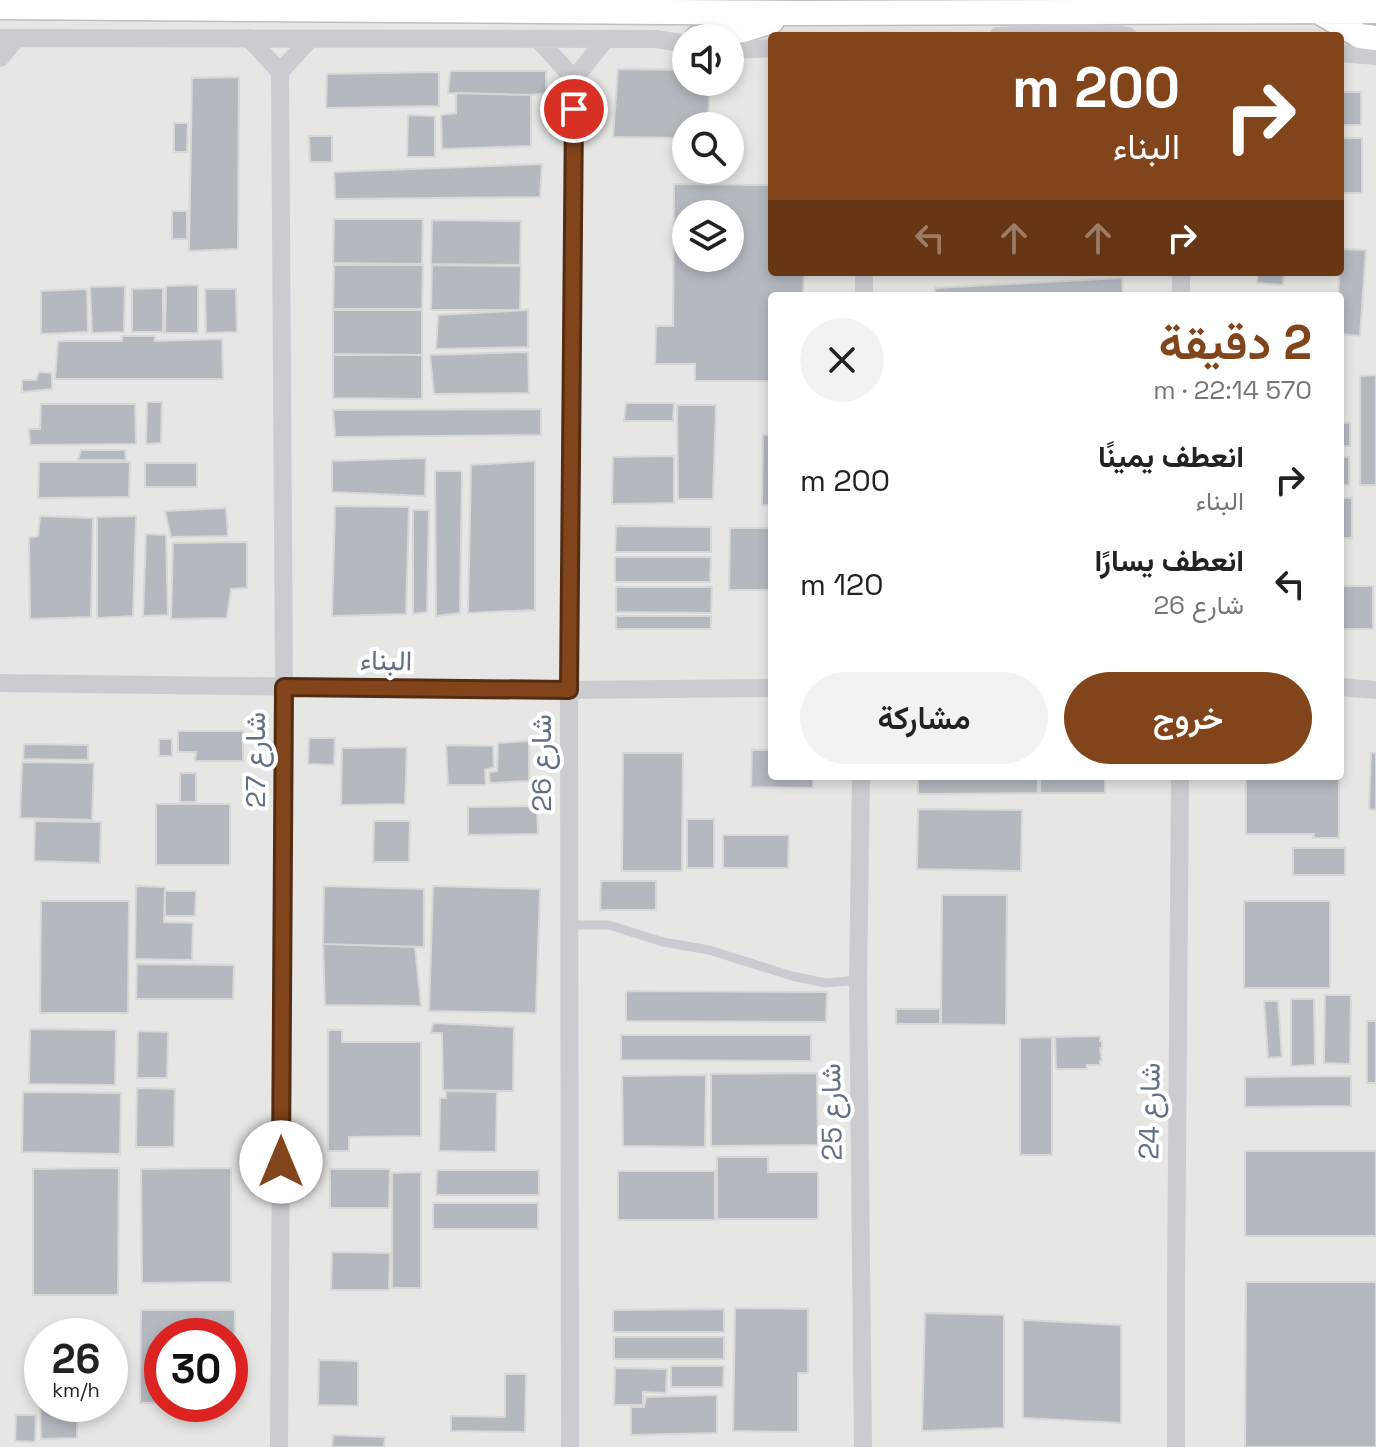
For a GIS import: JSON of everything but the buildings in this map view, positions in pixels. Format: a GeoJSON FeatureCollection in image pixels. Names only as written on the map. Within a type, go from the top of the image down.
{"type":"FeatureCollection","features":[{"type":"Feature","properties":{"kind":"street"},"geometry":{"type":"LineString","coordinates":[[0,7],[799,13],[1376,11]]}},
{"type":"Feature","properties":{"kind":"street"},"geometry":{"type":"LineString","coordinates":[[1319,11],[1360,36],[1376,38]]}},
{"type":"Feature","properties":{"kind":"street"},"geometry":{"type":"LineString","coordinates":[[744,30],[799,13]]}},
{"type":"Feature","properties":{"kind":"street"},"geometry":{"type":"LineString","coordinates":[[249,38],[280,72],[310,39]]}},
{"type":"Feature","properties":{"kind":"street"},"geometry":{"type":"LineString","coordinates":[[0,58],[8,39],[672,40]]}},
{"type":"Feature","properties":{"kind":"street"},"geometry":{"type":"LineString","coordinates":[[538,39],[574,79],[605,40]]}},
{"type":"Feature","properties":{"kind":"street"},"geometry":{"type":"LineString","coordinates":[[744,49],[768,48]]}},
{"type":"Feature","properties":{"kind":"street"},"geometry":{"type":"LineString","coordinates":[[1344,53],[1376,56]]}},
{"type":"Feature","properties":{"kind":"street","name":"شارع 27"},"geometry":{"type":"LineString","coordinates":[[279,1447],[284,687],[280,72]]}},
{"type":"Feature","properties":{"kind":"street","name":"شارع 26"},"geometry":{"type":"LineString","coordinates":[[570,1447],[569,690],[574,79]]}},
{"type":"Feature","properties":{"kind":"street","name":"البناء"},"geometry":{"type":"LineString","coordinates":[[0,683],[569,690],[768,688]]}},
{"type":"Feature","properties":{"kind":"street"},"geometry":{"type":"LineString","coordinates":[[1344,687],[1375,689]]}},
{"type":"Feature","properties":{"kind":"street","name":"شارع 25"},"geometry":{"type":"LineString","coordinates":[[861,780],[858,980],[863,1447]]}},
{"type":"Feature","properties":{"kind":"street","name":"شارع 24"},"geometry":{"type":"LineString","coordinates":[[1176,1447],[1180,780]]}},
{"type":"Feature","properties":{"kind":"lane"},"geometry":{"type":"LineString","coordinates":[[570,925],[609,925],[663,942],[709,950],[792,976],[826,983],[858,980]]}},
{"type":"Feature","properties":{"kind":"shaded area"},"geometry":{"type":"Polygon","coordinates":[[[0,0],[1376,0],[1376,1447],[0,1447],[0,0]]]}},
{"type":"Feature","properties":{"kind":"route"},"geometry":{"type":"LineString","coordinates":[[281,1162],[284,687],[569,690],[574,109]]}}]}
